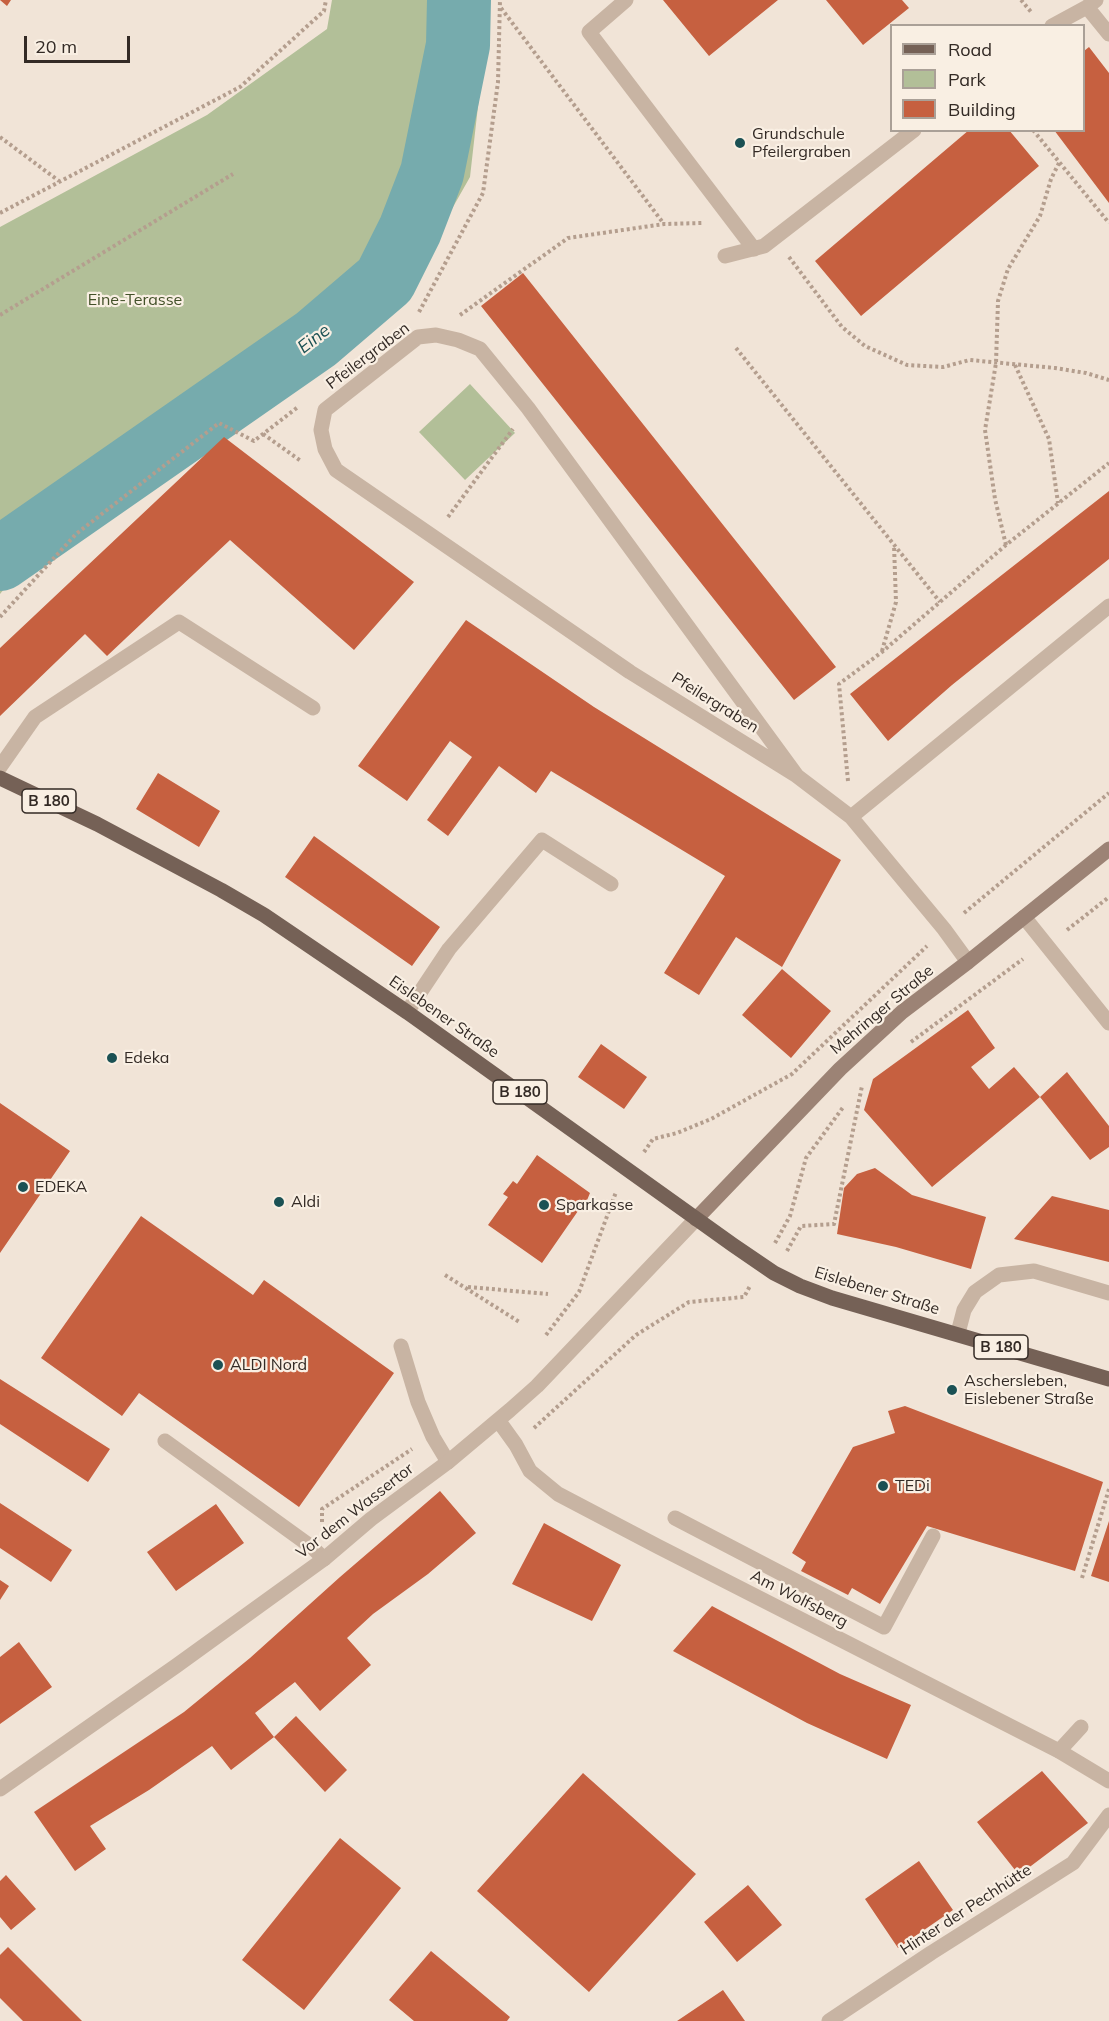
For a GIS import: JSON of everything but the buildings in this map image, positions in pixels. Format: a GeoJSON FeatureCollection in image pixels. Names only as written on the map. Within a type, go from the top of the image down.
{"type":"FeatureCollection","features":[{"type":"Feature","properties":{"kind":"main road","name":"Eislebener Straße"},"geometry":{"type":"LineString","coordinates":[[0,778],[97,824],[264,915],[407,1012],[768,1269],[800,1286],[832,1298],[1109,1379]]}},
{"type":"Feature","properties":{"kind":"main road","name":"Mehringer Straße"},"geometry":{"type":"LineString","coordinates":[[696,1219],[840,1068],[902,1012],[1109,849]]}},
{"type":"Feature","properties":{"kind":"street"},"geometry":{"type":"LineString","coordinates":[[626,0],[589,32],[754,249]]}},
{"type":"Feature","properties":{"kind":"street"},"geometry":{"type":"LineString","coordinates":[[1056,24],[1092,4],[1109,34]]}},
{"type":"Feature","properties":{"kind":"street"},"geometry":{"type":"LineString","coordinates":[[724,256],[764,246],[911,132]]}},
{"type":"Feature","properties":{"kind":"street","name":"Pfeilergraben"},"geometry":{"type":"LineString","coordinates":[[798,776],[528,408],[480,349],[458,340],[436,335],[418,337],[326,410],[321,430],[325,450],[336,470],[630,672],[798,776],[851,817],[944,929],[968,962]]}},
{"type":"Feature","properties":{"kind":"street"},"geometry":{"type":"LineString","coordinates":[[851,817],[1109,606]]}},
{"type":"Feature","properties":{"kind":"street"},"geometry":{"type":"LineString","coordinates":[[0,767],[35,717],[179,622],[313,708]]}},
{"type":"Feature","properties":{"kind":"street"},"geometry":{"type":"LineString","coordinates":[[407,1012],[449,949],[542,840],[611,884]]}},
{"type":"Feature","properties":{"kind":"street"},"geometry":{"type":"LineString","coordinates":[[1024,916],[1109,1023]]}},
{"type":"Feature","properties":{"kind":"street","name":"Vor dem Wassertor"},"geometry":{"type":"LineString","coordinates":[[0,1789],[324,1559],[371,1519],[448,1462],[537,1386],[696,1219]]}},
{"type":"Feature","properties":{"kind":"street","name":"Eislebener Straße"},"geometry":{"type":"LineString","coordinates":[[958,1334],[964,1310],[975,1292],[999,1275],[1034,1271],[1109,1293]]}},
{"type":"Feature","properties":{"kind":"street"},"geometry":{"type":"LineString","coordinates":[[401,1346],[418,1402],[433,1437],[448,1462]]}},
{"type":"Feature","properties":{"kind":"street","name":"Am Wolfsberg"},"geometry":{"type":"LineString","coordinates":[[498,1420],[516,1445],[530,1471],[558,1494],[1059,1751],[1109,1781]]}},
{"type":"Feature","properties":{"kind":"street"},"geometry":{"type":"LineString","coordinates":[[165,1440],[314,1548],[324,1559]]}},
{"type":"Feature","properties":{"kind":"street"},"geometry":{"type":"LineString","coordinates":[[675,1518],[884,1628],[933,1536]]}},
{"type":"Feature","properties":{"kind":"street"},"geometry":{"type":"LineString","coordinates":[[1059,1751],[1081,1727]]}},
{"type":"Feature","properties":{"kind":"street","name":"Hinter der Pechhütte"},"geometry":{"type":"LineString","coordinates":[[829,2021],[1072,1863],[1109,1815]]}},
{"type":"Feature","properties":{"kind":"path"},"geometry":{"type":"LineString","coordinates":[[0,213],[240,87],[324,11],[326,0]]}},
{"type":"Feature","properties":{"kind":"path"},"geometry":{"type":"LineString","coordinates":[[415,318],[483,193],[498,82],[500,0]]}},
{"type":"Feature","properties":{"kind":"path"},"geometry":{"type":"LineString","coordinates":[[500,8],[664,224]]}},
{"type":"Feature","properties":{"kind":"path"},"geometry":{"type":"LineString","coordinates":[[1035,132],[1109,223]]}},
{"type":"Feature","properties":{"kind":"path"},"geometry":{"type":"LineString","coordinates":[[0,137],[60,182]]}},
{"type":"Feature","properties":{"kind":"path"},"geometry":{"type":"LineString","coordinates":[[1006,545],[995,499],[985,430],[996,363],[998,301],[1008,269],[1040,216],[1051,179],[1059,163]]}},
{"type":"Feature","properties":{"kind":"path"},"geometry":{"type":"LineString","coordinates":[[0,315],[233,174]]}},
{"type":"Feature","properties":{"kind":"path"},"geometry":{"type":"LineString","coordinates":[[459,315],[568,238],[664,224],[702,223],[724,256]]}},
{"type":"Feature","properties":{"kind":"path"},"geometry":{"type":"LineString","coordinates":[[775,238],[843,327],[865,346],[907,365],[943,368],[970,360],[1086,373],[1109,380]]}},
{"type":"Feature","properties":{"kind":"path"},"geometry":{"type":"LineString","coordinates":[[735,348],[940,602]]}},
{"type":"Feature","properties":{"kind":"path"},"geometry":{"type":"LineString","coordinates":[[1015,365],[1049,439],[1058,504]]}},
{"type":"Feature","properties":{"kind":"path"},"geometry":{"type":"LineString","coordinates":[[0,617],[76,534],[219,423],[254,441],[301,405]]}},
{"type":"Feature","properties":{"kind":"path"},"geometry":{"type":"LineString","coordinates":[[433,537],[528,408]]}},
{"type":"Feature","properties":{"kind":"path"},"geometry":{"type":"LineString","coordinates":[[851,817],[839,684],[882,652],[1006,545],[1109,463]]}},
{"type":"Feature","properties":{"kind":"path"},"geometry":{"type":"LineString","coordinates":[[882,652],[896,602],[894,545]]}},
{"type":"Feature","properties":{"kind":"path"},"geometry":{"type":"LineString","coordinates":[[540,1343],[579,1292],[614,1195],[653,1139],[677,1133],[711,1119],[792,1074],[944,929],[1109,793]]}},
{"type":"Feature","properties":{"kind":"path"},"geometry":{"type":"LineString","coordinates":[[906,1046],[1024,958],[1048,945],[1109,897]]}},
{"type":"Feature","properties":{"kind":"path"},"geometry":{"type":"LineString","coordinates":[[516,1445],[636,1335],[689,1302],[744,1297],[801,1226],[834,1224],[863,1080],[856,1088]]}},
{"type":"Feature","properties":{"kind":"path"},"geometry":{"type":"LineString","coordinates":[[768,1269],[790,1216],[806,1158],[850,1097]]}},
{"type":"Feature","properties":{"kind":"path"},"geometry":{"type":"LineString","coordinates":[[445,1275],[521,1323]]}},
{"type":"Feature","properties":{"kind":"path"},"geometry":{"type":"LineString","coordinates":[[465,1287],[548,1294]]}},
{"type":"Feature","properties":{"kind":"path"},"geometry":{"type":"LineString","coordinates":[[324,1559],[322,1509],[398,1457],[433,1437]]}},
{"type":"Feature","properties":{"kind":"path"},"geometry":{"type":"LineString","coordinates":[[1082,1578],[1109,1490]]}},
{"type":"Feature","properties":{"kind":"green space","name":"Eine-Terasse"},"geometry":{"type":"Polygon","coordinates":[[[332,0],[490,0],[470,177],[406,290],[186,419],[48,536],[0,594],[0,227],[207,115],[327,29],[332,0]]]}},
{"type":"Feature","properties":{"kind":"green space"},"geometry":{"type":"Polygon","coordinates":[[[470,384],[515,433],[465,480],[419,432],[470,384]]]}},
{"type":"Feature","properties":{"kind":"waterway","name":"Eine"},"geometry":{"type":"LineString","coordinates":[[0,559],[316,339],[385,280],[410,230],[432,173],[458,45],[459,0]]}},
{"type":"Feature","properties":{"kind":"place","name":"Grundschule Pfeilergraben"},"geometry":{"type":"Point","coordinates":[740,143]}},
{"type":"Feature","properties":{"kind":"place","name":"Edeka"},"geometry":{"type":"Point","coordinates":[112,1058]}},
{"type":"Feature","properties":{"kind":"place","name":"EDEKA"},"geometry":{"type":"Point","coordinates":[23,1187]}},
{"type":"Feature","properties":{"kind":"place","name":"Aldi"},"geometry":{"type":"Point","coordinates":[279,1202]}},
{"type":"Feature","properties":{"kind":"place","name":"Sparkasse"},"geometry":{"type":"Point","coordinates":[544,1205]}},
{"type":"Feature","properties":{"kind":"place","name":"ALDI Nord"},"geometry":{"type":"Point","coordinates":[218,1365]}},
{"type":"Feature","properties":{"kind":"place","name":"Aschersleben, Eislebener Straße"},"geometry":{"type":"Point","coordinates":[952,1390]}},
{"type":"Feature","properties":{"kind":"place","name":"TEDi"},"geometry":{"type":"Point","coordinates":[883,1486]}}]}
